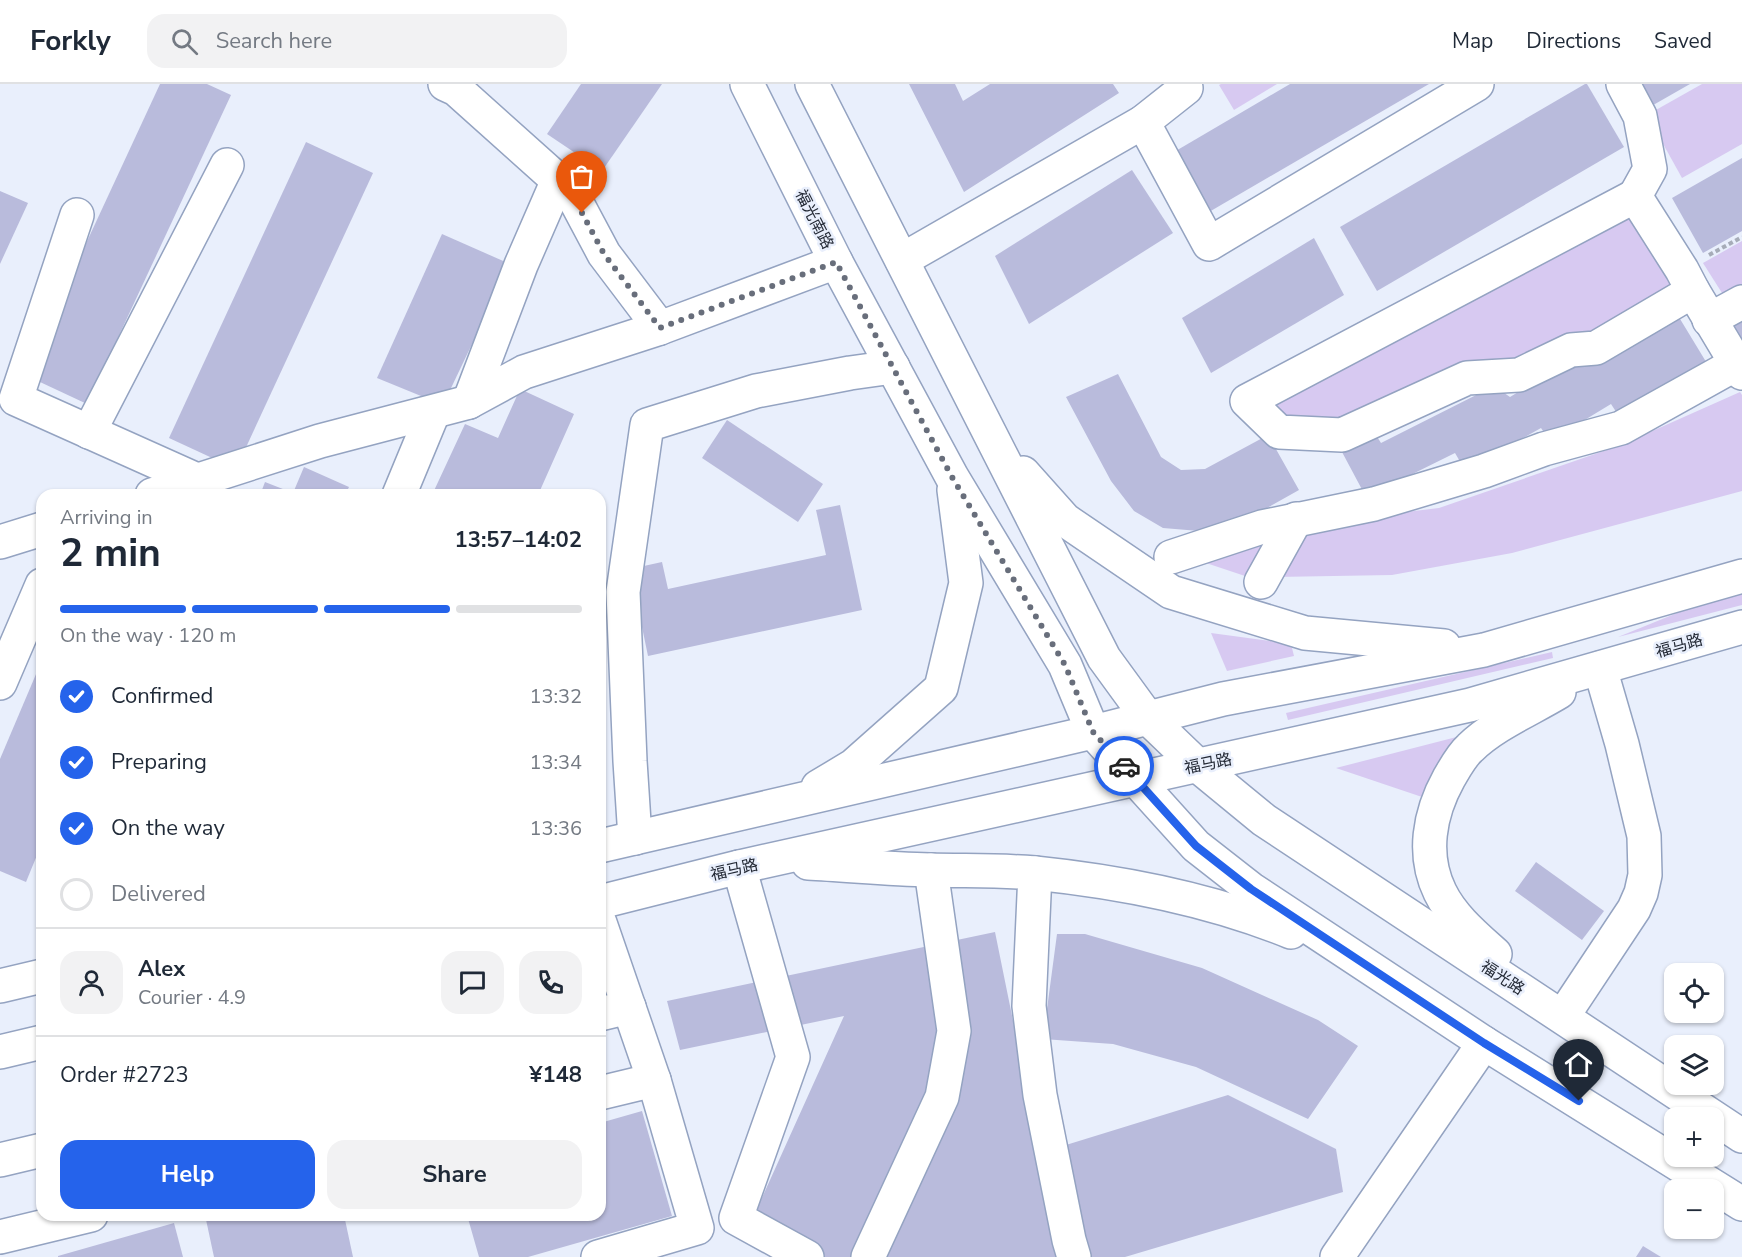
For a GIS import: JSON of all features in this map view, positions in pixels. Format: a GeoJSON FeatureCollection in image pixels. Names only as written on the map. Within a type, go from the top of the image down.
{"type":"FeatureCollection","features":[{"type":"Feature","properties":{"kind":"main road"},"geometry":{"type":"LineString","coordinates":[[445,84],[456,89],[571,192],[604,254],[660,328]]}},
{"type":"Feature","properties":{"kind":"main road","name":"福光南路"},"geometry":{"type":"LineString","coordinates":[[747,84],[836,262],[952,477],[1065,665],[1093,732],[1196,846],[1260,895],[1358,959]]}},
{"type":"Feature","properties":{"kind":"main road"},"geometry":{"type":"LineString","coordinates":[[812,84],[990,434],[1065,520],[1171,592],[1305,633],[1484,650]]}},
{"type":"Feature","properties":{"kind":"main road"},"geometry":{"type":"LineString","coordinates":[[1143,122],[1209,244],[1477,84]]}},
{"type":"Feature","properties":{"kind":"main road"},"geometry":{"type":"LineString","coordinates":[[1623,84],[1640,116],[1650,169],[1635,196],[1247,401],[1279,432],[1342,435],[1467,378],[1519,375],[1571,350],[1596,348],[1693,291]]}},
{"type":"Feature","properties":{"kind":"main road"},"geometry":{"type":"LineString","coordinates":[[902,260],[1143,122],[1188,85]]}},
{"type":"Feature","properties":{"kind":"main road"},"geometry":{"type":"LineString","coordinates":[[89,432],[226,165]]}},
{"type":"Feature","properties":{"kind":"main road"},"geometry":{"type":"LineString","coordinates":[[469,402],[521,265],[558,180]]}},
{"type":"Feature","properties":{"kind":"main road"},"geometry":{"type":"LineString","coordinates":[[1171,557],[1262,527],[1374,504],[1484,471],[1544,449],[1621,428],[1739,369],[1682,270],[1635,196]]}},
{"type":"Feature","properties":{"kind":"main road"},"geometry":{"type":"LineString","coordinates":[[77,215],[16,399],[199,481]]}},
{"type":"Feature","properties":{"kind":"main road"},"geometry":{"type":"LineString","coordinates":[[172,489],[320,441],[469,402],[524,372],[660,328],[836,262]]}},
{"type":"Feature","properties":{"kind":"main road"},"geometry":{"type":"LineString","coordinates":[[1709,320],[1742,302]]}},
{"type":"Feature","properties":{"kind":"main road"},"geometry":{"type":"LineString","coordinates":[[635,838],[622,592],[647,425],[756,391],[850,372],[893,367]]}},
{"type":"Feature","properties":{"kind":"main road"},"geometry":{"type":"LineString","coordinates":[[401,489],[433,412]]}},
{"type":"Feature","properties":{"kind":"main road","name":"福光路"},"geometry":{"type":"LineString","coordinates":[[990,434],[1104,658],[1147,717],[1197,765],[1264,820],[1742,1136]]}},
{"type":"Feature","properties":{"kind":"main road"},"geometry":{"type":"LineString","coordinates":[[795,800],[853,766],[941,688],[966,583],[952,477]]}},
{"type":"Feature","properties":{"kind":"main road"},"geometry":{"type":"LineString","coordinates":[[1261,582],[1296,519]]}},
{"type":"Feature","properties":{"kind":"main road"},"geometry":{"type":"LineString","coordinates":[[0,542],[36,531]]}},
{"type":"Feature","properties":{"kind":"main road"},"geometry":{"type":"LineString","coordinates":[[606,845],[1093,732],[1268,689],[1484,650],[1742,576]]}},
{"type":"Feature","properties":{"kind":"main road"},"geometry":{"type":"LineString","coordinates":[[0,683],[36,599]]}},
{"type":"Feature","properties":{"kind":"main road","name":"福马路"},"geometry":{"type":"LineString","coordinates":[[606,901],[753,864],[1470,705],[1742,627]]}},
{"type":"Feature","properties":{"kind":"main road"},"geometry":{"type":"LineString","coordinates":[[1600,668],[1622,744],[1644,836],[1645,874],[1641,893],[1634,909],[1563,1016],[1470,932],[1451,909],[1434,878],[1430,839],[1431,819],[1441,793],[1469,749],[1488,734],[1600,668]]}},
{"type":"Feature","properties":{"kind":"main road"},"geometry":{"type":"LineString","coordinates":[[807,1257],[736,1218],[792,1058],[753,864],[932,870],[971,869],[1035,873],[1095,881],[1219,906],[1261,919],[1358,959],[1484,1043],[1742,1204]]}},
{"type":"Feature","properties":{"kind":"main road"},"geometry":{"type":"LineString","coordinates":[[868,1257],[942,1097],[954,1030],[932,870]]}},
{"type":"Feature","properties":{"kind":"main road"},"geometry":{"type":"LineString","coordinates":[[1035,873],[1029,1006],[1040,1095],[1068,1240],[1074,1257]]}},
{"type":"Feature","properties":{"kind":"main road"},"geometry":{"type":"LineString","coordinates":[[598,1257],[697,1228],[654,1080],[614,1010],[606,960]]}},
{"type":"Feature","properties":{"kind":"main road"},"geometry":{"type":"LineString","coordinates":[[0,986],[36,977]]}},
{"type":"Feature","properties":{"kind":"main road"},"geometry":{"type":"LineString","coordinates":[[0,1052],[36,1043]]}},
{"type":"Feature","properties":{"kind":"main road"},"geometry":{"type":"LineString","coordinates":[[1337,1257],[1484,1043]]}},
{"type":"Feature","properties":{"kind":"main road"},"geometry":{"type":"LineString","coordinates":[[606,1092],[654,1080]]}},
{"type":"Feature","properties":{"kind":"main road"},"geometry":{"type":"LineString","coordinates":[[0,1160],[36,1151]]}},
{"type":"Feature","properties":{"kind":"main road"},"geometry":{"type":"LineString","coordinates":[[0,1237],[66,1221]]}},
{"type":"Feature","properties":{"kind":"shaded area"},"geometry":{"type":"Polygon","coordinates":[[[1277,84],[1234,110],[1219,85],[1277,84]]]}},
{"type":"Feature","properties":{"kind":"shaded area"},"geometry":{"type":"Polygon","coordinates":[[[1702,84],[1742,84],[1742,144],[1682,178],[1647,115],[1702,84]]]}},
{"type":"Feature","properties":{"kind":"shaded area"},"geometry":{"type":"Polygon","coordinates":[[[1628,208],[1675,291],[1595,340],[1343,430],[1287,426],[1269,402],[1628,208]]]}},
{"type":"Feature","properties":{"kind":"shaded area"},"geometry":{"type":"Polygon","coordinates":[[[1742,241],[1742,297],[1729,304],[1703,263],[1742,241]]]}},
{"type":"Feature","properties":{"kind":"shaded area"},"geometry":{"type":"Polygon","coordinates":[[[1740,392],[1742,395],[1742,491],[1512,553],[1392,575],[1275,577],[1298,525],[1439,508],[1621,445],[1740,392]]]}},
{"type":"Feature","properties":{"kind":"shaded area"},"geometry":{"type":"Polygon","coordinates":[[[1276,536],[1248,577],[1188,557],[1276,536]]]}},
{"type":"Feature","properties":{"kind":"shaded area"},"geometry":{"type":"Polygon","coordinates":[[[1742,592],[1742,605],[1618,637],[1687,609],[1742,592]]]}},
{"type":"Feature","properties":{"kind":"shaded area"},"geometry":{"type":"Polygon","coordinates":[[[1211,633],[1284,643],[1292,648],[1294,656],[1227,671],[1211,633]]]}},
{"type":"Feature","properties":{"kind":"shaded area"},"geometry":{"type":"Polygon","coordinates":[[[1552,652],[1553,658],[1288,720],[1286,713],[1552,652]]]}},
{"type":"Feature","properties":{"kind":"shaded area"},"geometry":{"type":"Polygon","coordinates":[[[1476,732],[1425,798],[1336,768],[1476,732]]]}},
{"type":"Feature","properties":{"kind":"building"},"geometry":{"type":"Polygon","coordinates":[[[160,84],[207,84],[231,95],[87,404],[25,375],[160,84]]]}},
{"type":"Feature","properties":{"kind":"building"},"geometry":{"type":"Polygon","coordinates":[[[581,84],[662,84],[602,171],[547,134],[581,84]]]}},
{"type":"Feature","properties":{"kind":"building"},"geometry":{"type":"Polygon","coordinates":[[[909,84],[955,84],[963,101],[990,84],[1113,84],[1119,93],[964,192],[909,84]]]}},
{"type":"Feature","properties":{"kind":"building"},"geometry":{"type":"Polygon","coordinates":[[[1290,84],[1429,84],[1209,212],[1174,152],[1290,84]]]}},
{"type":"Feature","properties":{"kind":"building"},"geometry":{"type":"Polygon","coordinates":[[[1585,84],[1624,147],[1377,291],[1340,227],[1585,84]]]}},
{"type":"Feature","properties":{"kind":"building"},"geometry":{"type":"Polygon","coordinates":[[[1633,84],[1690,84],[1648,108],[1633,84]]]}},
{"type":"Feature","properties":{"kind":"building"},"geometry":{"type":"Polygon","coordinates":[[[306,142],[373,173],[236,469],[169,438],[306,142]]]}},
{"type":"Feature","properties":{"kind":"building"},"geometry":{"type":"Polygon","coordinates":[[[1742,158],[1742,231],[1703,253],[1672,198],[1742,158]]]}},
{"type":"Feature","properties":{"kind":"building"},"geometry":{"type":"Polygon","coordinates":[[[1132,170],[1173,233],[1029,324],[995,256],[1132,170]]]}},
{"type":"Feature","properties":{"kind":"building"},"geometry":{"type":"Polygon","coordinates":[[[0,191],[28,203],[0,264],[0,191]]]}},
{"type":"Feature","properties":{"kind":"building"},"geometry":{"type":"Polygon","coordinates":[[[442,234],[510,264],[443,405],[377,378],[442,234]]]}},
{"type":"Feature","properties":{"kind":"building"},"geometry":{"type":"Polygon","coordinates":[[[1314,238],[1344,295],[1211,373],[1182,318],[1314,238]]]}},
{"type":"Feature","properties":{"kind":"building"},"geometry":{"type":"Polygon","coordinates":[[[1674,309],[1711,370],[1624,424],[1611,404],[1550,441],[1541,428],[1465,470],[1455,453],[1366,497],[1342,452],[1374,432],[1381,443],[1494,386],[1510,397],[1586,351],[1674,309]]]}},
{"type":"Feature","properties":{"kind":"building"},"geometry":{"type":"Polygon","coordinates":[[[1742,310],[1742,343],[1727,318],[1742,310]]]}},
{"type":"Feature","properties":{"kind":"building"},"geometry":{"type":"Polygon","coordinates":[[[1118,374],[1161,457],[1181,470],[1205,469],[1268,435],[1299,490],[1233,527],[1199,531],[1163,528],[1134,511],[1111,481],[1066,397],[1118,374]]]}},
{"type":"Feature","properties":{"kind":"building"},"geometry":{"type":"Polygon","coordinates":[[[520,389],[574,414],[541,489],[435,489],[465,424],[498,438],[520,389]]]}},
{"type":"Feature","properties":{"kind":"building"},"geometry":{"type":"Polygon","coordinates":[[[727,420],[823,484],[798,522],[702,458],[727,420]]]}},
{"type":"Feature","properties":{"kind":"building"},"geometry":{"type":"Polygon","coordinates":[[[304,467],[349,487],[348,489],[295,489],[304,467]]]}},
{"type":"Feature","properties":{"kind":"building"},"geometry":{"type":"Polygon","coordinates":[[[265,482],[283,489],[262,489],[265,482]]]}},
{"type":"Feature","properties":{"kind":"building"},"geometry":{"type":"Polygon","coordinates":[[[840,505],[862,610],[648,656],[630,569],[662,562],[668,589],[826,555],[816,510],[840,505]]]}},
{"type":"Feature","properties":{"kind":"building"},"geometry":{"type":"Polygon","coordinates":[[[36,674],[36,858],[26,882],[0,871],[0,759],[36,674]]]}},
{"type":"Feature","properties":{"kind":"building"},"geometry":{"type":"Polygon","coordinates":[[[1536,862],[1604,911],[1582,940],[1515,891],[1536,862]]]}},
{"type":"Feature","properties":{"kind":"building"},"geometry":{"type":"Polygon","coordinates":[[[995,932],[1061,1257],[825,1257],[751,1222],[844,1016],[680,1050],[667,1001],[995,932]]]}},
{"type":"Feature","properties":{"kind":"building"},"geometry":{"type":"Polygon","coordinates":[[[1057,934],[1085,934],[1202,968],[1318,1020],[1358,1046],[1308,1119],[1196,1067],[1113,1044],[1043,1039],[1057,934]]]}},
{"type":"Feature","properties":{"kind":"building"},"geometry":{"type":"Polygon","coordinates":[[[1228,1095],[1336,1149],[1343,1192],[1125,1257],[1088,1257],[1053,1149],[1228,1095]]]}},
{"type":"Feature","properties":{"kind":"building"},"geometry":{"type":"Polygon","coordinates":[[[642,1111],[672,1216],[528,1257],[479,1257],[469,1221],[606,1221],[606,1121],[642,1111]]]}},
{"type":"Feature","properties":{"kind":"building"},"geometry":{"type":"Polygon","coordinates":[[[206,1221],[345,1221],[353,1257],[214,1257],[206,1221]]]}},
{"type":"Feature","properties":{"kind":"building"},"geometry":{"type":"Polygon","coordinates":[[[174,1223],[183,1257],[58,1257],[58,1256],[174,1223]]]}},
{"type":"Feature","properties":{"kind":"building"},"geometry":{"type":"Polygon","coordinates":[[[1643,1246],[1661,1257],[1636,1257],[1643,1246]]]}},
{"type":"Feature","properties":{"kind":"way so far"},"geometry":{"type":"LineString","coordinates":[[582,213],[604,254],[660,328],[836,262],[952,477],[1065,665],[1093,732],[1124,766]]}},
{"type":"Feature","properties":{"kind":"route"},"geometry":{"type":"LineString","coordinates":[[1124,766],[1196,846],[1251,889],[1484,1043],[1579,1101]]}}]}
